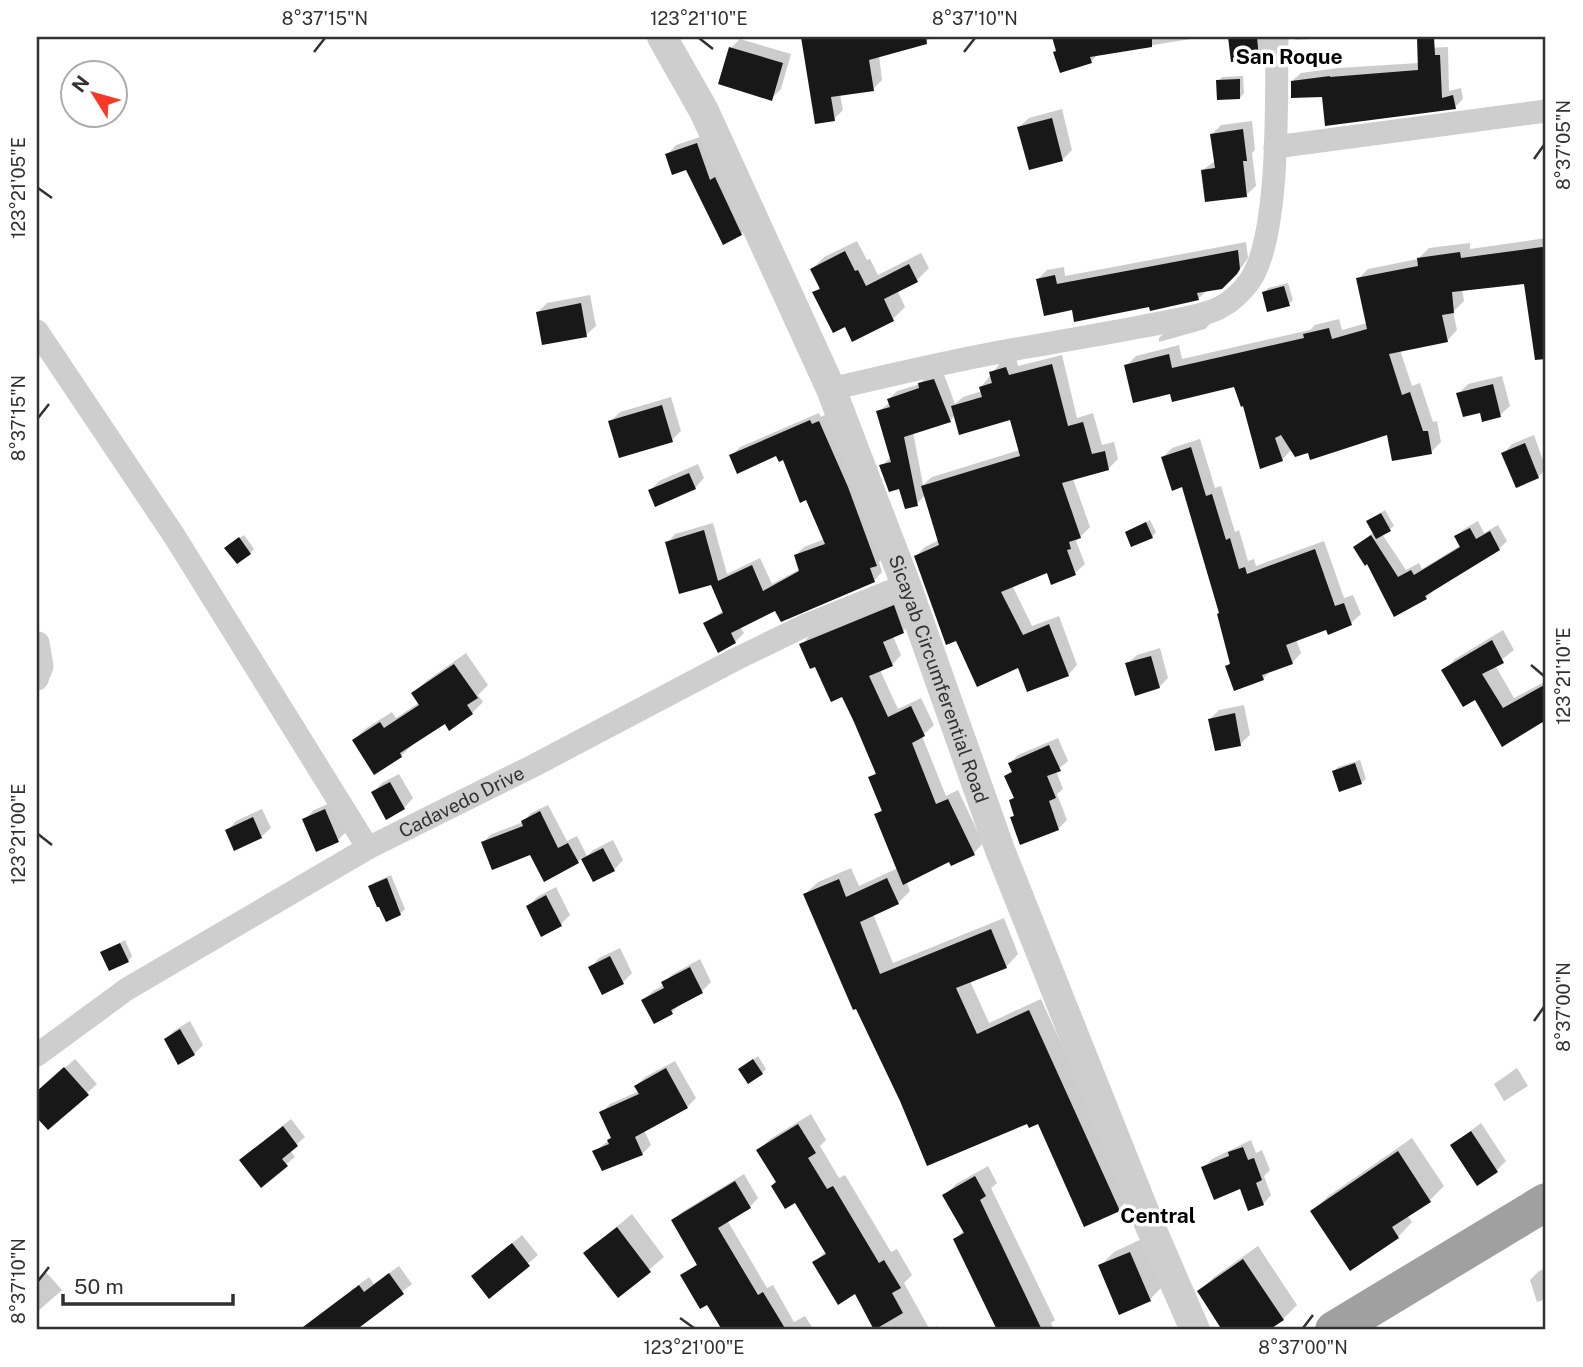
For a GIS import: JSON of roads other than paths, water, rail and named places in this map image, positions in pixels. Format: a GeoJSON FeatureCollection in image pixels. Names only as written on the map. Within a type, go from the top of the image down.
{"type":"FeatureCollection","features":[{"type":"Feature","properties":{"kind":"highway"},"geometry":{"type":"LineString","coordinates":[[1334,1330],[1546,1202]]}},
{"type":"Feature","properties":{"kind":"street","name":"Sicayab Circumferential Road"},"geometry":{"type":"LineString","coordinates":[[662,37],[704,111],[831,390],[906,585],[1000,850],[1143,1208],[1195,1330]]}},
{"type":"Feature","properties":{"kind":"street"},"geometry":{"type":"LineString","coordinates":[[831,390],[934,365],[1118,332],[1221,307],[1249,282],[1268,236],[1275,147],[1277,37]]}},
{"type":"Feature","properties":{"kind":"street"},"geometry":{"type":"LineString","coordinates":[[1275,147],[1546,111]]}},
{"type":"Feature","properties":{"kind":"street"},"geometry":{"type":"LineString","coordinates":[[37,331],[175,537],[368,848]]}},
{"type":"Feature","properties":{"kind":"street","name":"Cadavedo Drive"},"geometry":{"type":"LineString","coordinates":[[37,1055],[127,989],[368,848],[533,766],[736,659],[804,626],[906,585]]}},
{"type":"Feature","properties":{"kind":"street"},"geometry":{"type":"LineString","coordinates":[[37,679],[42,666],[38,643]]}},
{"type":"Feature","properties":{"kind":"district","name":"San Roque"},"geometry":{"type":"Point","coordinates":[1289,57]}},
{"type":"Feature","properties":{"kind":"district","name":"Central"},"geometry":{"type":"Point","coordinates":[1158,1216]}}]}
